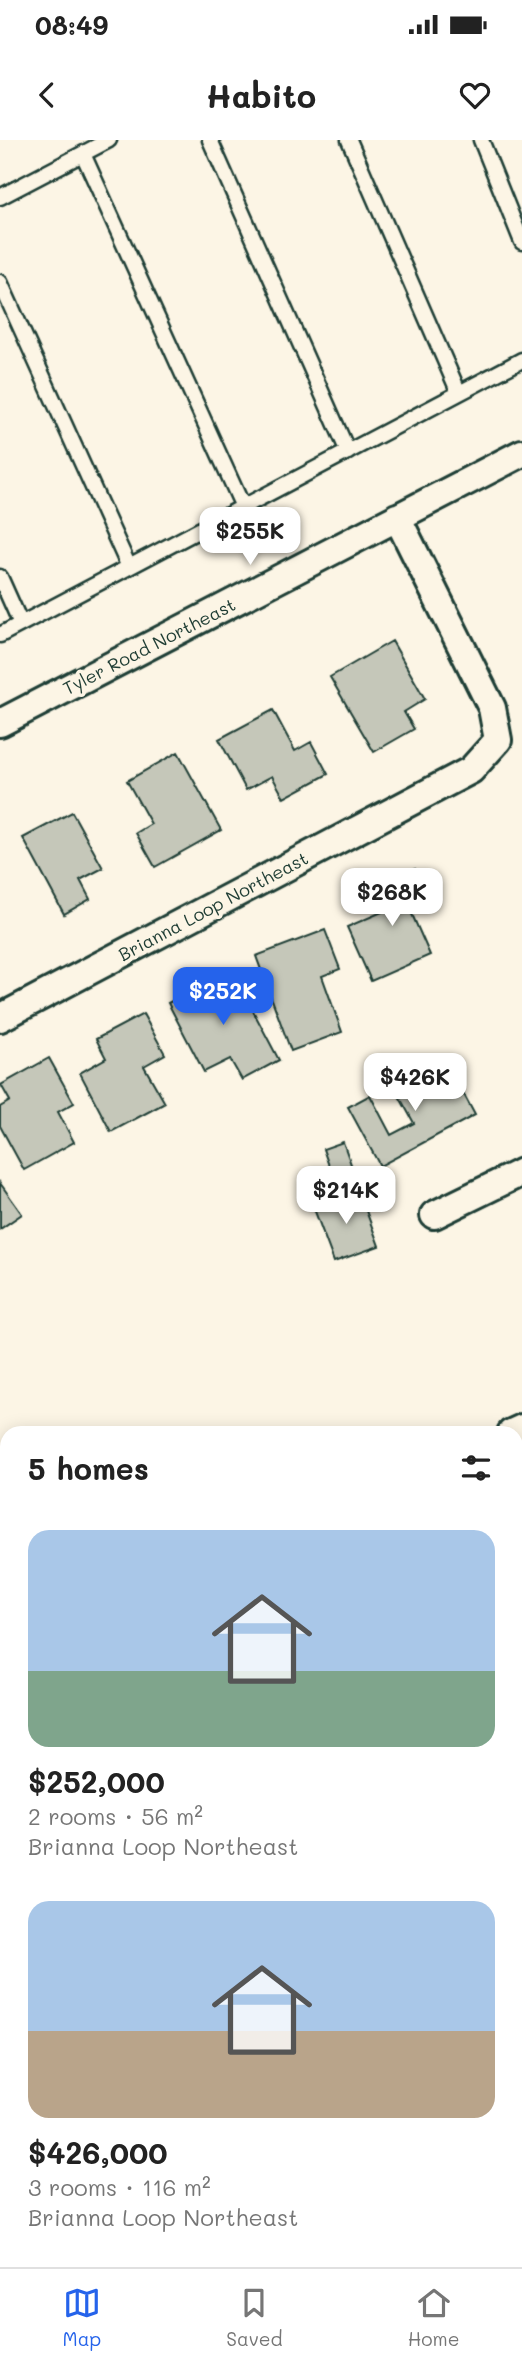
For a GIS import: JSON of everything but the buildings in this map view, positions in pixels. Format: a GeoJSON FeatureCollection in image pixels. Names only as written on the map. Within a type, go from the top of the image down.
{"type":"FeatureCollection","features":[{"type":"Feature","properties":{"kind":"street","name":"Tyler Road Northeast"},"geometry":{"type":"LineString","coordinates":[[0,723],[522,453]]}},
{"type":"Feature","properties":{"kind":"street","name":"Brianna Loop Northeast"},"geometry":{"type":"LineString","coordinates":[[0,1018],[471,770],[498,740],[492,708],[397,517]]}},
{"type":"Feature","properties":{"kind":"street"},"geometry":{"type":"LineString","coordinates":[[435,1214],[522,1172]]}},
{"type":"Feature","properties":{"kind":"lane"},"geometry":{"type":"LineString","coordinates":[[0,197],[109,140]]}},
{"type":"Feature","properties":{"kind":"lane"},"geometry":{"type":"LineString","coordinates":[[210,140],[348,452]]}},
{"type":"Feature","properties":{"kind":"lane"},"geometry":{"type":"LineString","coordinates":[[349,140],[459,393]]}},
{"type":"Feature","properties":{"kind":"lane"},"geometry":{"type":"LineString","coordinates":[[481,140],[522,242]]}},
{"type":"Feature","properties":{"kind":"lane"},"geometry":{"type":"LineString","coordinates":[[83,153],[243,507]]}},
{"type":"Feature","properties":{"kind":"lane"},"geometry":{"type":"LineString","coordinates":[[0,282],[129,567]]}},
{"type":"Feature","properties":{"kind":"lane"},"geometry":{"type":"LineString","coordinates":[[0,635],[522,360]]}},
{"type":"Feature","properties":{"kind":"lane"},"geometry":{"type":"LineString","coordinates":[[0,577],[21,624]]}}]}
